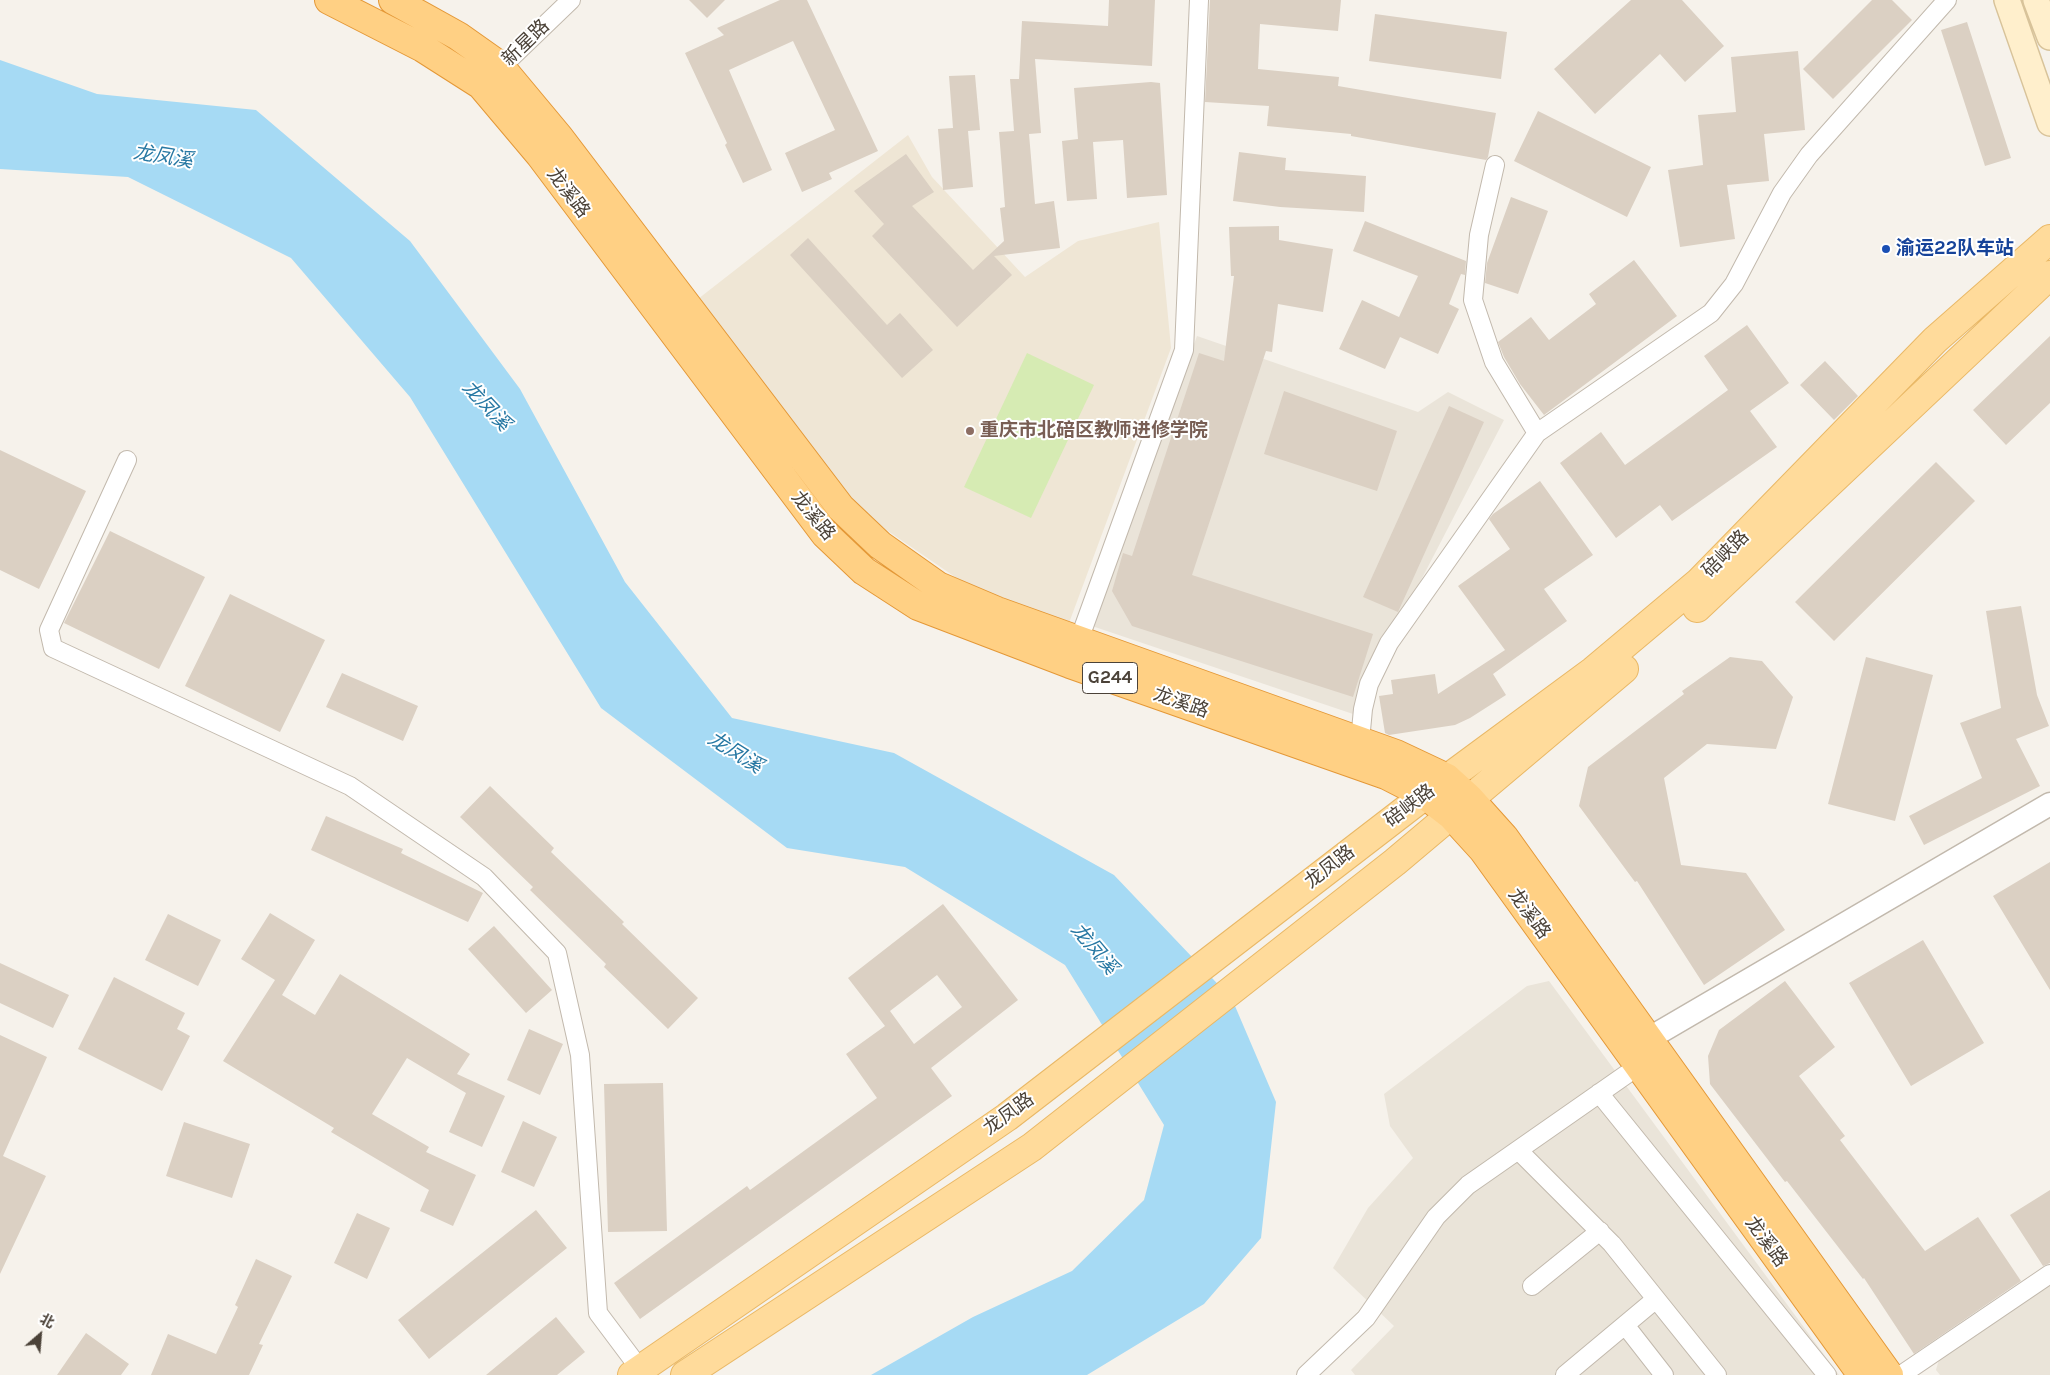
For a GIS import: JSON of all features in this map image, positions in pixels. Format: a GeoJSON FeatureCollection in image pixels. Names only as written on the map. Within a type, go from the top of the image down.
{"type":"FeatureCollection","features":[{"type":"Feature","properties":{"kind":"highway","name":"龙溪路"},"geometry":{"type":"LineString","coordinates":[[328,0],[423,48],[481,85],[540,155],[826,534],[864,571],[918,606],[1070,664],[1386,775],[1425,795],[1461,807],[1504,837],[1862,1375]]}},
{"type":"Feature","properties":{"kind":"highway","name":"龙溪路"},"geometry":{"type":"LineString","coordinates":[[393,0],[458,36],[501,67],[559,137],[841,508],[880,545],[938,586],[997,611],[1396,754],[1447,778],[1461,807]]}},
{"type":"Feature","properties":{"kind":"highway","name":"龙溪路"},"geometry":{"type":"LineString","coordinates":[[1648,1052],[1889,1375]]}},
{"type":"Feature","properties":{"kind":"main road"},"geometry":{"type":"LineString","coordinates":[[2007,0],[2050,123]]}},
{"type":"Feature","properties":{"kind":"main road"},"geometry":{"type":"LineString","coordinates":[[2036,0],[2050,37]]}},
{"type":"Feature","properties":{"kind":"main road","name":"碚峡路"},"geometry":{"type":"LineString","coordinates":[[1372,835],[1593,671],[1699,582],[1935,340],[2050,240]]}},
{"type":"Feature","properties":{"kind":"main road","name":"碚峡路"},"geometry":{"type":"LineString","coordinates":[[1395,862],[1711,596],[2050,275]]}},
{"type":"Feature","properties":{"kind":"main road","name":"龙凤路"},"geometry":{"type":"LineString","coordinates":[[636,1372],[1007,1117],[1372,835]]}},
{"type":"Feature","properties":{"kind":"main road","name":"龙凤路"},"geometry":{"type":"LineString","coordinates":[[685,1375],[1032,1147],[1395,862]]}},
{"type":"Feature","properties":{"kind":"street","name":"新星路"},"geometry":{"type":"LineString","coordinates":[[481,85],[571,0]]}},
{"type":"Feature","properties":{"kind":"street"},"geometry":{"type":"LineString","coordinates":[[1079,640],[1184,350],[1199,0]]}},
{"type":"Feature","properties":{"kind":"street"},"geometry":{"type":"LineString","coordinates":[[1360,741],[1363,709],[1369,684],[1389,643],[1537,433],[1711,313],[1734,284],[1782,193],[1809,155],[1947,0]]}},
{"type":"Feature","properties":{"kind":"street"},"geometry":{"type":"LineString","coordinates":[[1495,165],[1479,234],[1473,300],[1494,362],[1537,433]]}},
{"type":"Feature","properties":{"kind":"street"},"geometry":{"type":"LineString","coordinates":[[127,460],[49,630],[54,648],[350,786],[484,877],[557,954],[580,1055],[598,1313],[636,1372]]}},
{"type":"Feature","properties":{"kind":"street"},"geometry":{"type":"LineString","coordinates":[[1306,1375],[1366,1318],[1436,1217],[1468,1185],[1599,1093],[1648,1052],[2050,804]]}},
{"type":"Feature","properties":{"kind":"street"},"geometry":{"type":"LineString","coordinates":[[1599,1093],[1827,1375]]}},
{"type":"Feature","properties":{"kind":"street"},"geometry":{"type":"LineString","coordinates":[[1518,1150],[1600,1231],[1717,1375]]}},
{"type":"Feature","properties":{"kind":"street"},"geometry":{"type":"LineString","coordinates":[[1532,1286],[1600,1231]]}},
{"type":"Feature","properties":{"kind":"street"},"geometry":{"type":"LineString","coordinates":[[1901,1375],[2050,1274]]}},
{"type":"Feature","properties":{"kind":"street"},"geometry":{"type":"LineString","coordinates":[[1565,1375],[1656,1299]]}},
{"type":"Feature","properties":{"kind":"street"},"geometry":{"type":"LineString","coordinates":[[1625,1325],[1664,1375]]}},
{"type":"Feature","properties":{"kind":"shaded area","name":"重庆市北碚区教师进修学院"},"geometry":{"type":"Polygon","coordinates":[[[908,135],[932,177],[1025,277],[1078,241],[1159,222],[1171,348],[1069,623],[964,583],[863,514],[698,299],[908,135]]]}},
{"type":"Feature","properties":{"kind":"shaded area"},"geometry":{"type":"Polygon","coordinates":[[[1197,336],[1418,412],[1448,392],[1504,420],[1405,611],[1371,668],[1353,714],[1092,626],[1197,336]]]}},
{"type":"Feature","properties":{"kind":"shaded area"},"geometry":{"type":"Polygon","coordinates":[[[1549,981],[1839,1375],[1355,1375],[1351,1370],[1394,1326],[1333,1268],[1368,1208],[1413,1158],[1390,1126],[1384,1094],[1527,986],[1549,981]]]}},
{"type":"Feature","properties":{"kind":"shaded area"},"geometry":{"type":"Polygon","coordinates":[[[2050,1285],[2050,1375],[1940,1375],[1936,1370],[1940,1356],[2050,1285]]]}},
{"type":"Feature","properties":{"kind":"green space"},"geometry":{"type":"Polygon","coordinates":[[[1027,353],[1094,385],[1031,518],[964,487],[1027,353]]]}},
{"type":"Feature","properties":{"kind":"water","name":"龙凤溪"},"geometry":{"type":"Polygon","coordinates":[[[0,60],[97,94],[256,110],[410,241],[520,389],[625,582],[732,718],[894,753],[1114,875],[1232,999],[1276,1102],[1261,1238],[1204,1304],[1087,1375],[871,1375],[973,1317],[1072,1271],[1144,1200],[1164,1125],[1065,965],[905,867],[787,848],[601,708],[410,397],[291,258],[128,177],[0,169],[0,60]]]}},
{"type":"Feature","properties":{"kind":"building"},"geometry":{"type":"Polygon","coordinates":[[[689,0],[725,0],[707,18],[689,0]]]}},
{"type":"Feature","properties":{"kind":"building"},"geometry":{"type":"Polygon","coordinates":[[[780,0],[807,0],[878,151],[829,173],[832,179],[802,192],[785,153],[835,130],[793,41],[729,70],[772,170],[743,183],[725,145],[727,143],[685,53],[724,35],[717,28],[780,0]]]}},
{"type":"Feature","properties":{"kind":"building"},"geometry":{"type":"Polygon","coordinates":[[[1109,0],[1155,0],[1152,66],[1035,59],[1041,133],[1029,134],[1035,204],[1054,201],[1060,248],[994,256],[1012,275],[957,327],[872,236],[884,224],[854,191],[906,154],[934,192],[912,206],[973,270],[1004,241],[1000,208],[1005,207],[999,132],[1014,131],[1010,79],[1019,79],[1022,21],[1108,26],[1109,0]]]}},
{"type":"Feature","properties":{"kind":"building"},"geometry":{"type":"Polygon","coordinates":[[[1210,0],[1341,0],[1338,31],[1260,24],[1258,69],[1339,77],[1338,86],[1496,113],[1488,157],[1486,160],[1351,136],[1351,134],[1267,126],[1269,106],[1205,102],[1210,0]]]}},
{"type":"Feature","properties":{"kind":"building"},"geometry":{"type":"Polygon","coordinates":[[[1631,0],[1682,0],[1724,46],[1685,82],[1660,54],[1595,114],[1554,69],[1631,0]]]}},
{"type":"Feature","properties":{"kind":"building"},"geometry":{"type":"Polygon","coordinates":[[[1872,0],[1892,0],[1912,20],[1833,99],[1803,69],[1872,0]]]}},
{"type":"Feature","properties":{"kind":"building"},"geometry":{"type":"Polygon","coordinates":[[[1375,14],[1507,32],[1501,79],[1369,61],[1375,14]]]}},
{"type":"Feature","properties":{"kind":"building"},"geometry":{"type":"Polygon","coordinates":[[[1967,22],[2011,158],[1985,166],[1941,30],[1967,22]]]}},
{"type":"Feature","properties":{"kind":"building"},"geometry":{"type":"Polygon","coordinates":[[[1798,51],[1805,130],[1764,134],[1769,181],[1727,185],[1735,239],[1680,247],[1668,170],[1703,165],[1698,115],[1736,112],[1731,57],[1798,51]]]}},
{"type":"Feature","properties":{"kind":"building"},"geometry":{"type":"Polygon","coordinates":[[[975,75],[980,130],[968,131],[973,187],[943,190],[938,129],[953,128],[949,76],[975,75]]]}},
{"type":"Feature","properties":{"kind":"building"},"geometry":{"type":"Polygon","coordinates":[[[1151,82],[1160,83],[1167,195],[1127,198],[1123,140],[1093,142],[1097,199],[1067,201],[1062,141],[1078,139],[1074,88],[1151,82]]]}},
{"type":"Feature","properties":{"kind":"building"},"geometry":{"type":"Polygon","coordinates":[[[1538,111],[1651,167],[1627,217],[1514,161],[1538,111]]]}},
{"type":"Feature","properties":{"kind":"building"},"geometry":{"type":"Polygon","coordinates":[[[1239,152],[1286,158],[1285,170],[1366,176],[1364,212],[1280,207],[1233,201],[1239,152]]]}},
{"type":"Feature","properties":{"kind":"building"},"geometry":{"type":"Polygon","coordinates":[[[1511,197],[1548,211],[1518,294],[1485,283],[1487,263],[1511,197]]]}},
{"type":"Feature","properties":{"kind":"building"},"geometry":{"type":"Polygon","coordinates":[[[1365,221],[1466,261],[1465,275],[1461,274],[1449,304],[1459,309],[1438,354],[1400,337],[1385,369],[1339,349],[1362,300],[1399,317],[1418,276],[1353,251],[1365,221]]]}},
{"type":"Feature","properties":{"kind":"building"},"geometry":{"type":"Polygon","coordinates":[[[1279,226],[1279,240],[1333,249],[1323,312],[1278,304],[1272,352],[1266,351],[1192,575],[1373,634],[1353,697],[1132,626],[1112,591],[1123,553],[1132,556],[1199,353],[1224,361],[1234,276],[1231,276],[1229,227],[1279,226]]]}},
{"type":"Feature","properties":{"kind":"building"},"geometry":{"type":"Polygon","coordinates":[[[808,238],[887,325],[900,313],[933,350],[902,378],[790,255],[808,238]]]}},
{"type":"Feature","properties":{"kind":"building"},"geometry":{"type":"Polygon","coordinates":[[[1634,260],[1677,316],[1544,415],[1520,384],[1504,357],[1498,342],[1531,317],[1549,340],[1596,304],[1589,294],[1634,260]]]}},
{"type":"Feature","properties":{"kind":"building"},"geometry":{"type":"Polygon","coordinates":[[[1747,325],[1789,383],[1750,411],[1777,447],[1672,521],[1660,505],[1616,538],[1560,463],[1601,432],[1625,465],[1728,390],[1704,356],[1747,325]]]}},
{"type":"Feature","properties":{"kind":"building"},"geometry":{"type":"Polygon","coordinates":[[[2050,336],[2050,403],[2006,445],[1973,410],[2050,336]]]}},
{"type":"Feature","properties":{"kind":"building"},"geometry":{"type":"Polygon","coordinates":[[[1825,361],[1858,396],[1834,420],[1800,385],[1825,361]]]}},
{"type":"Feature","properties":{"kind":"building"},"geometry":{"type":"Polygon","coordinates":[[[1284,391],[1397,431],[1377,491],[1264,454],[1284,391]]]}},
{"type":"Feature","properties":{"kind":"building"},"geometry":{"type":"Polygon","coordinates":[[[1449,406],[1484,422],[1398,612],[1363,597],[1449,406]]]}},
{"type":"Feature","properties":{"kind":"building"},"geometry":{"type":"Polygon","coordinates":[[[0,450],[86,491],[39,589],[0,570],[0,450]]]}},
{"type":"Feature","properties":{"kind":"building"},"geometry":{"type":"Polygon","coordinates":[[[1936,462],[1975,501],[1834,641],[1795,602],[1936,462]]]}},
{"type":"Feature","properties":{"kind":"building"},"geometry":{"type":"Polygon","coordinates":[[[1540,481],[1593,555],[1544,589],[1567,621],[1493,674],[1506,695],[1470,718],[1455,725],[1389,735],[1385,733],[1379,696],[1393,694],[1391,680],[1435,674],[1438,694],[1505,650],[1458,586],[1510,549],[1489,519],[1493,514],[1540,481]]]}},
{"type":"Feature","properties":{"kind":"building"},"geometry":{"type":"Polygon","coordinates":[[[110,531],[205,577],[159,669],[64,623],[110,531]]]}},
{"type":"Feature","properties":{"kind":"building"},"geometry":{"type":"Polygon","coordinates":[[[230,594],[325,640],[280,732],[185,686],[230,594]]]}},
{"type":"Feature","properties":{"kind":"building"},"geometry":{"type":"Polygon","coordinates":[[[2021,606],[2037,695],[2049,726],[2016,739],[2040,786],[1924,845],[1909,816],[1982,778],[1960,723],[2001,708],[1986,611],[2021,606]]]}},
{"type":"Feature","properties":{"kind":"building"},"geometry":{"type":"Polygon","coordinates":[[[1730,657],[1762,661],[1793,697],[1776,749],[1707,744],[1664,778],[1681,865],[1746,873],[1785,930],[1704,985],[1637,881],[1635,882],[1579,806],[1588,767],[1684,694],[1682,691],[1730,657]]]}},
{"type":"Feature","properties":{"kind":"building"},"geometry":{"type":"Polygon","coordinates":[[[1866,657],[1933,675],[1895,821],[1828,804],[1866,657]]]}},
{"type":"Feature","properties":{"kind":"building"},"geometry":{"type":"Polygon","coordinates":[[[342,673],[418,706],[403,741],[326,707],[342,673]]]}},
{"type":"Feature","properties":{"kind":"building"},"geometry":{"type":"Polygon","coordinates":[[[490,786],[554,848],[551,852],[624,922],[622,924],[698,998],[668,1029],[604,967],[606,964],[530,890],[533,887],[460,817],[490,786]]]}},
{"type":"Feature","properties":{"kind":"building"},"geometry":{"type":"Polygon","coordinates":[[[326,816],[403,849],[401,853],[483,893],[468,922],[311,850],[326,816]]]}},
{"type":"Feature","properties":{"kind":"building"},"geometry":{"type":"Polygon","coordinates":[[[2050,862],[2050,990],[1993,896],[2050,862]]]}},
{"type":"Feature","properties":{"kind":"building"},"geometry":{"type":"Polygon","coordinates":[[[943,904],[1018,1000],[931,1068],[952,1096],[640,1319],[614,1283],[747,1186],[750,1190],[877,1098],[846,1054],[885,1026],[848,978],[943,904]],[[937,975],[890,1011],[914,1044],[962,1007],[937,975]]]}},
{"type":"Feature","properties":{"kind":"building"},"geometry":{"type":"Polygon","coordinates":[[[270,913],[315,940],[282,995],[315,1015],[340,974],[470,1054],[457,1074],[505,1096],[482,1147],[449,1132],[466,1093],[407,1058],[372,1114],[429,1147],[426,1152],[476,1175],[453,1226],[420,1211],[429,1190],[331,1132],[334,1128],[223,1061],[275,980],[241,959],[270,913]]]}},
{"type":"Feature","properties":{"kind":"building"},"geometry":{"type":"Polygon","coordinates":[[[168,914],[221,940],[198,986],[145,960],[168,914]]]}},
{"type":"Feature","properties":{"kind":"building"},"geometry":{"type":"Polygon","coordinates":[[[494,926],[552,990],[526,1013],[468,949],[494,926]]]}},
{"type":"Feature","properties":{"kind":"building"},"geometry":{"type":"Polygon","coordinates":[[[1923,940],[1984,1043],[1911,1086],[1849,983],[1923,940]]]}},
{"type":"Feature","properties":{"kind":"building"},"geometry":{"type":"Polygon","coordinates":[[[0,963],[69,995],[53,1028],[0,1003],[0,963]]]}},
{"type":"Feature","properties":{"kind":"building"},"geometry":{"type":"Polygon","coordinates":[[[114,977],[185,1013],[177,1029],[190,1036],[162,1091],[78,1049],[114,977]]]}},
{"type":"Feature","properties":{"kind":"building"},"geometry":{"type":"Polygon","coordinates":[[[1785,981],[1835,1047],[1799,1076],[1845,1136],[1840,1140],[1925,1251],[1978,1217],[2021,1281],[1914,1354],[1864,1278],[1787,1181],[1785,1182],[1710,1084],[1708,1056],[1719,1030],[1785,981]]]}},
{"type":"Feature","properties":{"kind":"building"},"geometry":{"type":"Polygon","coordinates":[[[529,1029],[563,1044],[540,1095],[507,1080],[529,1029]]]}},
{"type":"Feature","properties":{"kind":"building"},"geometry":{"type":"Polygon","coordinates":[[[0,1035],[47,1057],[3,1156],[46,1176],[0,1274],[0,1035]]]}},
{"type":"Feature","properties":{"kind":"building"},"geometry":{"type":"Polygon","coordinates":[[[663,1083],[667,1231],[608,1232],[604,1084],[663,1083]]]}},
{"type":"Feature","properties":{"kind":"building"},"geometry":{"type":"Polygon","coordinates":[[[523,1121],[557,1137],[534,1187],[501,1172],[523,1121]]]}},
{"type":"Feature","properties":{"kind":"building"},"geometry":{"type":"Polygon","coordinates":[[[184,1122],[250,1144],[232,1198],[166,1176],[184,1122]]]}},
{"type":"Feature","properties":{"kind":"building"},"geometry":{"type":"Polygon","coordinates":[[[2050,1190],[2050,1263],[2043,1266],[2010,1215],[2050,1190]]]}},
{"type":"Feature","properties":{"kind":"building"},"geometry":{"type":"Polygon","coordinates":[[[536,1210],[567,1248],[429,1359],[398,1320],[536,1210]]]}},
{"type":"Feature","properties":{"kind":"building"},"geometry":{"type":"Polygon","coordinates":[[[357,1213],[390,1228],[367,1279],[334,1263],[357,1213]]]}},
{"type":"Feature","properties":{"kind":"building"},"geometry":{"type":"Polygon","coordinates":[[[256,1259],[292,1276],[259,1344],[263,1345],[249,1375],[151,1375],[168,1334],[216,1354],[238,1307],[235,1305],[256,1259]]]}},
{"type":"Feature","properties":{"kind":"building"},"geometry":{"type":"Polygon","coordinates":[[[556,1317],[585,1352],[557,1375],[486,1375],[556,1317]]]}},
{"type":"Feature","properties":{"kind":"building"},"geometry":{"type":"Polygon","coordinates":[[[86,1333],[129,1364],[121,1375],[57,1375],[86,1333]]]}},
{"type":"Feature","properties":{"kind":"place","name":"渝运22队车站"},"geometry":{"type":"Point","coordinates":[1886,249]}},
{"type":"Feature","properties":{"kind":"place","name":"重庆市北碚区教师进修学院"},"geometry":{"type":"Point","coordinates":[970,431]}}]}
